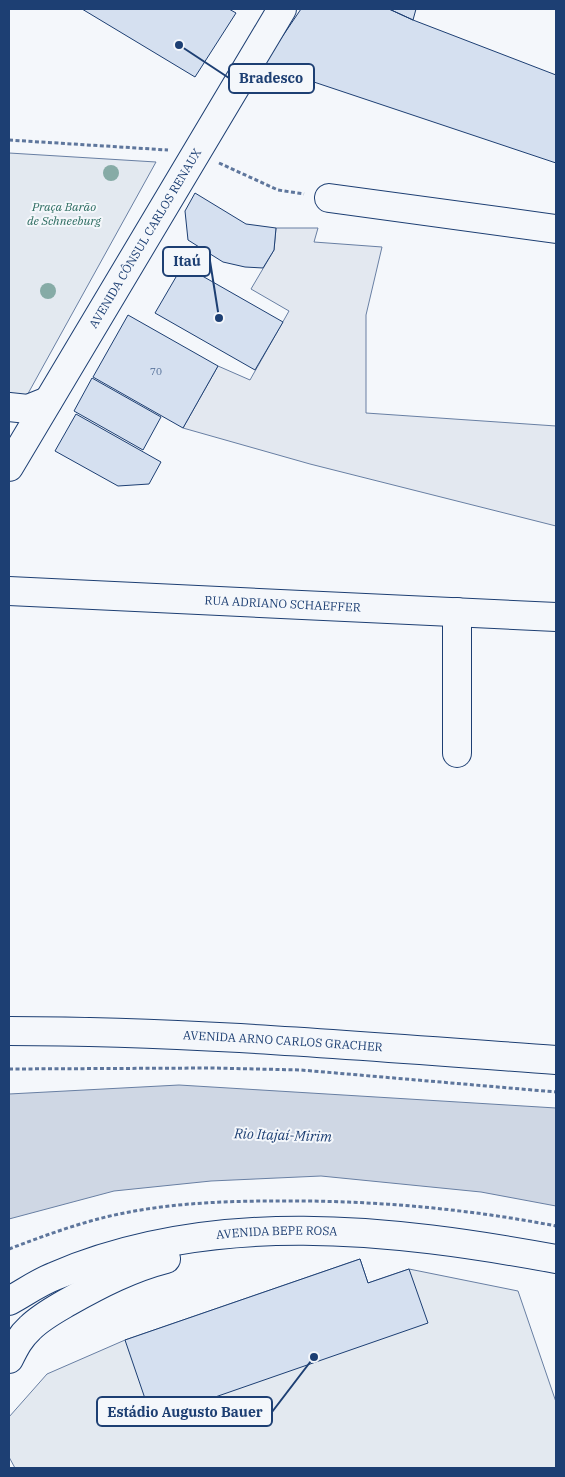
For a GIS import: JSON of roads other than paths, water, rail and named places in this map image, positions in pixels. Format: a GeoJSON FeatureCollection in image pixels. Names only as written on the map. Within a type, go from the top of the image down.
{"type":"FeatureCollection","features":[{"type":"Feature","properties":{"kind":"main road","name":"AVENIDA CÔNSUL CARLOS RENAUX"},"geometry":{"type":"LineString","coordinates":[[9,467],[282,9]]}},
{"type":"Feature","properties":{"kind":"main road"},"geometry":{"type":"LineString","coordinates":[[329,198],[556,229]]}},
{"type":"Feature","properties":{"kind":"main road"},"geometry":{"type":"LineString","coordinates":[[9,407],[28,409],[48,401]]}},
{"type":"Feature","properties":{"kind":"main road","name":"RUA ADRIANO SCHAEFFER"},"geometry":{"type":"LineString","coordinates":[[9,591],[556,617]]}},
{"type":"Feature","properties":{"kind":"main road"},"geometry":{"type":"LineString","coordinates":[[457,612],[457,753]]}},
{"type":"Feature","properties":{"kind":"main road","name":"AVENIDA ARNO CARLOS GRACHER"},"geometry":{"type":"LineString","coordinates":[[9,1031],[65,1031],[253,1039],[556,1060]]}},
{"type":"Feature","properties":{"kind":"main road"},"geometry":{"type":"LineString","coordinates":[[9,1359],[18,1341],[31,1326],[85,1292],[145,1264],[180,1255],[243,1232]]}},
{"type":"Feature","properties":{"kind":"main road","name":"AVENIDA BEPE ROSA"},"geometry":{"type":"LineString","coordinates":[[9,1301],[54,1276],[108,1256],[161,1243],[243,1232],[377,1233],[452,1242],[556,1259]]}},
{"type":"Feature","properties":{"kind":"water","name":"Rio Itajaí-Mirim"},"geometry":{"type":"Polygon","coordinates":[[[179,1085],[556,1108],[556,1206],[481,1192],[321,1176],[211,1181],[114,1191],[9,1219],[9,1094],[179,1085]]]}},
{"type":"Feature","properties":{"kind":"place","name":"Bradesco"},"geometry":{"type":"Point","coordinates":[179,45]}},
{"type":"Feature","properties":{"kind":"place","name":"Itaú"},"geometry":{"type":"Point","coordinates":[219,318]}},
{"type":"Feature","properties":{"kind":"place","name":"Estádio Augusto Bauer"},"geometry":{"type":"Point","coordinates":[314,1357]}},
{"type":"Feature","properties":{"kind":"park label","name":"Praça Barão de Schneeburg"},"geometry":{"type":"Point","coordinates":[64,214]}}]}
